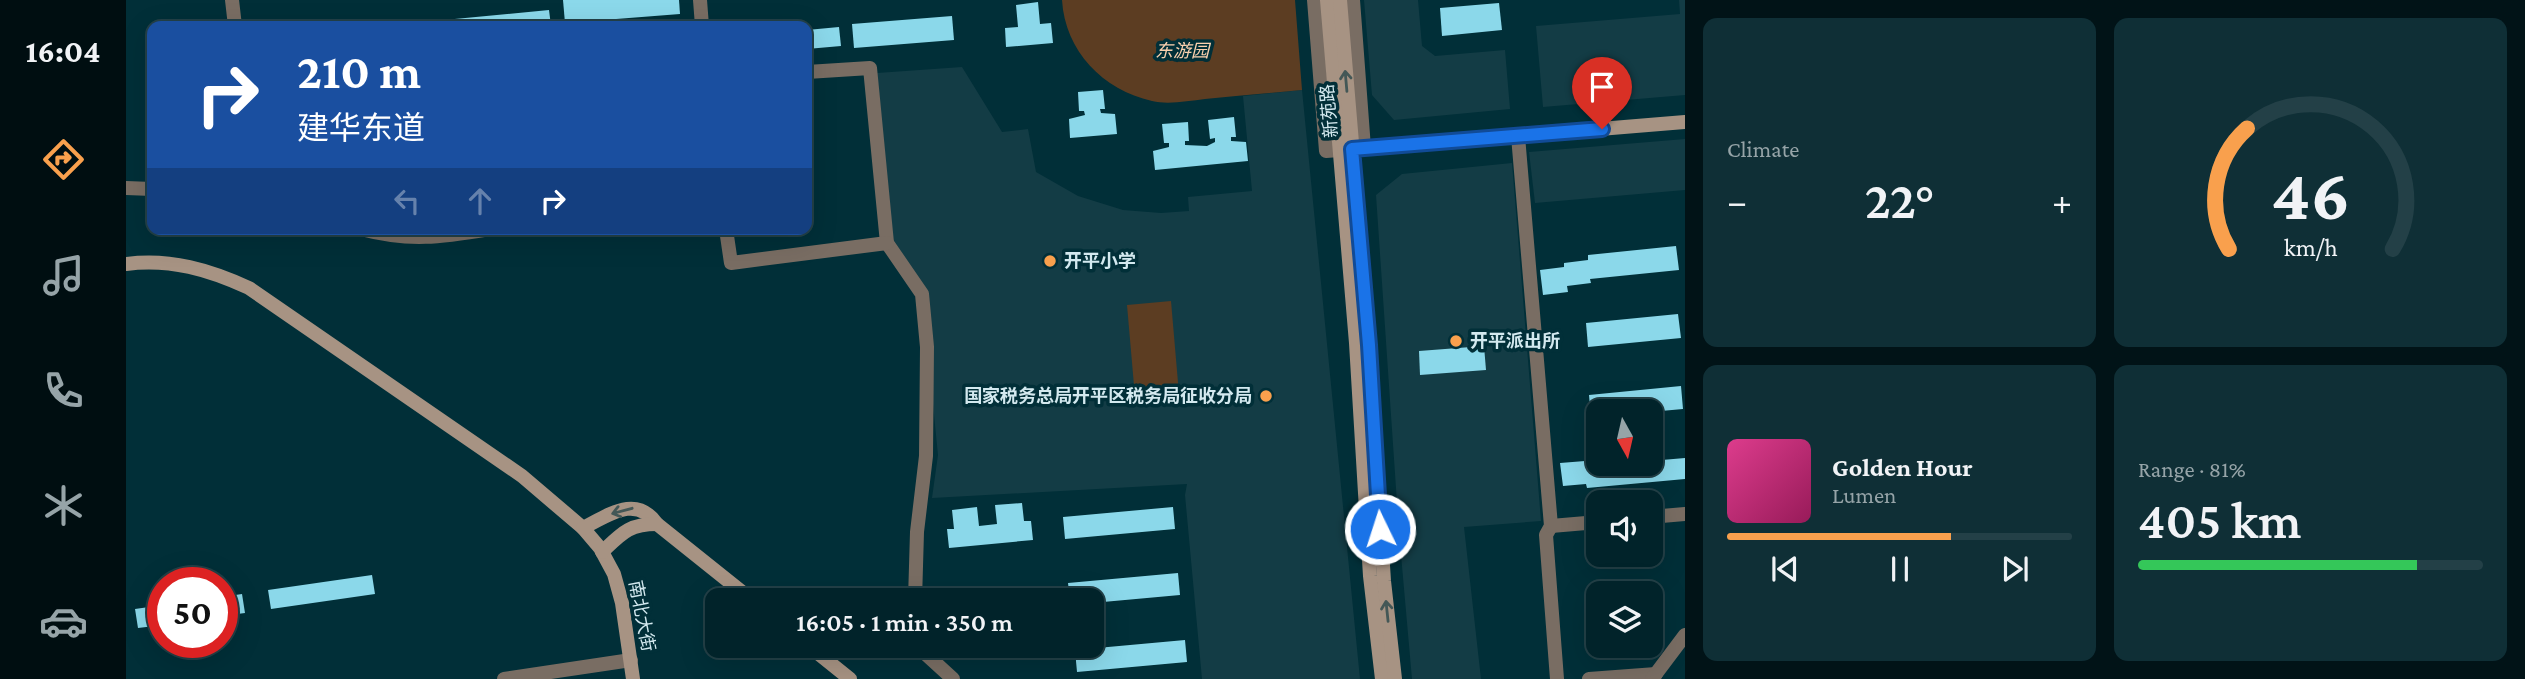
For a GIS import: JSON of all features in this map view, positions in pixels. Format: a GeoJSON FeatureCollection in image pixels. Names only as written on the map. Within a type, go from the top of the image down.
{"type":"FeatureCollection","features":[{"type":"Feature","properties":{"kind":"main road","name":"新苑路"},"geometry":{"type":"LineString","coordinates":[[1327,0],[1352,149],[1356,343],[1370,576],[1382,679]]}},
{"type":"Feature","properties":{"kind":"main road","name":"新苑路"},"geometry":{"type":"LineString","coordinates":[[1340,0],[1369,345],[1384,581],[1395,679]]}},
{"type":"Feature","properties":{"kind":"main road"},"geometry":{"type":"LineString","coordinates":[[1352,149],[1685,122]]}},
{"type":"Feature","properties":{"kind":"main road","name":"南北大街"},"geometry":{"type":"LineString","coordinates":[[126,264],[162,262],[190,267],[224,276],[249,288],[522,476],[583,528],[602,552],[614,574],[622,603],[633,679]]}},
{"type":"Feature","properties":{"kind":"main road"},"geometry":{"type":"LineString","coordinates":[[583,528],[626,508],[638,508],[650,514],[657,524],[737,588]]}},
{"type":"Feature","properties":{"kind":"main road"},"geometry":{"type":"LineString","coordinates":[[602,552],[629,528],[657,524]]}},
{"type":"Feature","properties":{"kind":"main road"},"geometry":{"type":"LineString","coordinates":[[824,658],[850,679]]}},
{"type":"Feature","properties":{"kind":"street"},"geometry":{"type":"LineString","coordinates":[[232,0],[234,21]]}},
{"type":"Feature","properties":{"kind":"street"},"geometry":{"type":"LineString","coordinates":[[699,0],[701,21]]}},
{"type":"Feature","properties":{"kind":"street"},"geometry":{"type":"LineString","coordinates":[[1314,0],[1326,151],[1352,149],[1353,0]]}},
{"type":"Feature","properties":{"kind":"street"},"geometry":{"type":"LineString","coordinates":[[812,72],[870,68],[887,243],[922,294],[927,347],[926,456],[917,533],[915,588]]}},
{"type":"Feature","properties":{"kind":"street"},"geometry":{"type":"LineString","coordinates":[[1518,136],[1551,526],[1546,535],[1557,679]]}},
{"type":"Feature","properties":{"kind":"street"},"geometry":{"type":"LineString","coordinates":[[126,188],[147,189]]}},
{"type":"Feature","properties":{"kind":"street"},"geometry":{"type":"LineString","coordinates":[[383,235],[434,238],[453,235]]}},
{"type":"Feature","properties":{"kind":"street"},"geometry":{"type":"LineString","coordinates":[[727,235],[731,263],[887,243]]}},
{"type":"Feature","properties":{"kind":"street"},"geometry":{"type":"LineString","coordinates":[[1663,516],[1685,514]]}},
{"type":"Feature","properties":{"kind":"street"},"geometry":{"type":"LineString","coordinates":[[1551,526],[1586,523]]}},
{"type":"Feature","properties":{"kind":"street"},"geometry":{"type":"LineString","coordinates":[[1589,679],[1654,677],[1685,635]]}},
{"type":"Feature","properties":{"kind":"street"},"geometry":{"type":"LineString","coordinates":[[930,658],[953,679]]}},
{"type":"Feature","properties":{"kind":"street"},"geometry":{"type":"LineString","coordinates":[[504,679],[631,660]]}},
{"type":"Feature","properties":{"kind":"shaded area"},"geometry":{"type":"Polygon","coordinates":[[[1364,0],[1418,0],[1422,46],[1435,56],[1505,50],[1510,109],[1394,120],[1372,95],[1364,0]]]}},
{"type":"Feature","properties":{"kind":"shaded area"},"geometry":{"type":"Polygon","coordinates":[[[1679,0],[1685,0],[1685,95],[1543,107],[1536,26],[1680,14],[1679,0]]]}},
{"type":"Feature","properties":{"kind":"shaded area"},"geometry":{"type":"Polygon","coordinates":[[[962,67],[1002,132],[1028,129],[1036,172],[1078,196],[1123,210],[1161,213],[1189,211],[1188,197],[1252,191],[1243,96],[1302,90],[1360,679],[1202,679],[1185,495],[1187,484],[932,498],[938,455],[921,283],[893,239],[877,73],[962,67]]]}},
{"type":"Feature","properties":{"kind":"shaded area"},"geometry":{"type":"Polygon","coordinates":[[[1685,139],[1685,190],[1535,203],[1529,152],[1685,139]]]}},
{"type":"Feature","properties":{"kind":"shaded area"},"geometry":{"type":"Polygon","coordinates":[[[1512,163],[1541,521],[1464,527],[1481,679],[1412,679],[1376,195],[1402,174],[1512,163]]]}},
{"type":"Feature","properties":{"kind":"green space","name":"东游园"},"geometry":{"type":"Polygon","coordinates":[[[1062,0],[1295,0],[1302,90],[1171,103],[1134,96],[1103,78],[1090,66],[1070,36],[1062,0]]]}},
{"type":"Feature","properties":{"kind":"green space"},"geometry":{"type":"Polygon","coordinates":[[[1171,301],[1179,394],[1135,397],[1127,305],[1171,301]]]}},
{"type":"Feature","properties":{"kind":"building"},"geometry":{"type":"Polygon","coordinates":[[[563,0],[679,0],[680,14],[565,21],[563,0]]]}},
{"type":"Feature","properties":{"kind":"building"},"geometry":{"type":"Polygon","coordinates":[[[1038,2],[1040,24],[1051,23],[1053,43],[1006,47],[1005,28],[1018,27],[1016,5],[1038,2]]]}},
{"type":"Feature","properties":{"kind":"building"},"geometry":{"type":"Polygon","coordinates":[[[1499,3],[1502,30],[1442,36],[1440,8],[1499,3]]]}},
{"type":"Feature","properties":{"kind":"building"},"geometry":{"type":"Polygon","coordinates":[[[549,10],[550,21],[434,21],[549,10]]]}},
{"type":"Feature","properties":{"kind":"building"},"geometry":{"type":"Polygon","coordinates":[[[952,16],[954,40],[854,48],[852,24],[952,16]]]}},
{"type":"Feature","properties":{"kind":"building"},"geometry":{"type":"Polygon","coordinates":[[[839,27],[841,46],[812,49],[812,30],[839,27]]]}},
{"type":"Feature","properties":{"kind":"building"},"geometry":{"type":"Polygon","coordinates":[[[1103,90],[1105,109],[1100,109],[1101,113],[1115,114],[1117,134],[1070,138],[1069,119],[1085,115],[1084,111],[1079,111],[1078,92],[1103,90]]]}},
{"type":"Feature","properties":{"kind":"building"},"geometry":{"type":"Polygon","coordinates":[[[1234,117],[1236,137],[1231,137],[1231,141],[1246,142],[1248,161],[1155,170],[1153,151],[1169,147],[1169,143],[1164,143],[1162,124],[1188,122],[1189,141],[1185,141],[1185,145],[1207,146],[1215,142],[1215,138],[1210,139],[1208,120],[1234,117]]]}},
{"type":"Feature","properties":{"kind":"building"},"geometry":{"type":"Polygon","coordinates":[[[1676,246],[1679,270],[1590,279],[1591,283],[1567,286],[1568,292],[1543,295],[1540,270],[1588,260],[1588,255],[1676,246]]]}},
{"type":"Feature","properties":{"kind":"building"},"geometry":{"type":"Polygon","coordinates":[[[1678,314],[1681,338],[1588,347],[1586,323],[1678,314]]]}},
{"type":"Feature","properties":{"kind":"building","name":"开平派出所"},"geometry":{"type":"Polygon","coordinates":[[[1484,346],[1486,370],[1420,375],[1419,351],[1484,346]]]}},
{"type":"Feature","properties":{"kind":"building"},"geometry":{"type":"Polygon","coordinates":[[[1681,386],[1683,409],[1663,411],[1663,399],[1589,399],[1589,395],[1681,386]]]}},
{"type":"Feature","properties":{"kind":"building"},"geometry":{"type":"Polygon","coordinates":[[[1685,458],[1685,479],[1587,488],[1586,484],[1563,486],[1560,463],[1585,461],[1586,476],[1663,476],[1663,460],[1685,458]]]}},
{"type":"Feature","properties":{"kind":"building"},"geometry":{"type":"Polygon","coordinates":[[[1022,503],[1024,521],[1031,521],[1033,540],[949,548],[947,529],[954,529],[952,510],[977,507],[979,526],[997,524],[995,505],[1022,503]]]}},
{"type":"Feature","properties":{"kind":"building"},"geometry":{"type":"Polygon","coordinates":[[[1173,507],[1175,529],[1065,539],[1063,517],[1173,507]]]}},
{"type":"Feature","properties":{"kind":"building"},"geometry":{"type":"Polygon","coordinates":[[[1178,573],[1180,595],[1104,602],[1104,588],[1069,588],[1068,583],[1178,573]]]}},
{"type":"Feature","properties":{"kind":"building"},"geometry":{"type":"Polygon","coordinates":[[[372,575],[375,594],[271,609],[268,590],[372,575]]]}},
{"type":"Feature","properties":{"kind":"building"},"geometry":{"type":"Polygon","coordinates":[[[242,594],[245,613],[238,614],[238,595],[242,594]]]}},
{"type":"Feature","properties":{"kind":"building"},"geometry":{"type":"Polygon","coordinates":[[[147,607],[147,627],[138,628],[135,609],[147,607]]]}},
{"type":"Feature","properties":{"kind":"building"},"geometry":{"type":"Polygon","coordinates":[[[1185,640],[1187,662],[1077,672],[1076,658],[1104,658],[1104,647],[1185,640]]]}},
{"type":"Feature","properties":{"kind":"place","name":"开平小学"},"geometry":{"type":"Point","coordinates":[1050,261]}},
{"type":"Feature","properties":{"kind":"place","name":"开平派出所"},"geometry":{"type":"Point","coordinates":[1456,341]}},
{"type":"Feature","properties":{"kind":"place","name":"国家税务总局开平区税务局征收分局"},"geometry":{"type":"Point","coordinates":[1266,396]}},
{"type":"Feature","properties":{"kind":"route"},"geometry":{"type":"LineString","coordinates":[[1380,529],[1369,345],[1352,149],[1602,129]]}}]}
